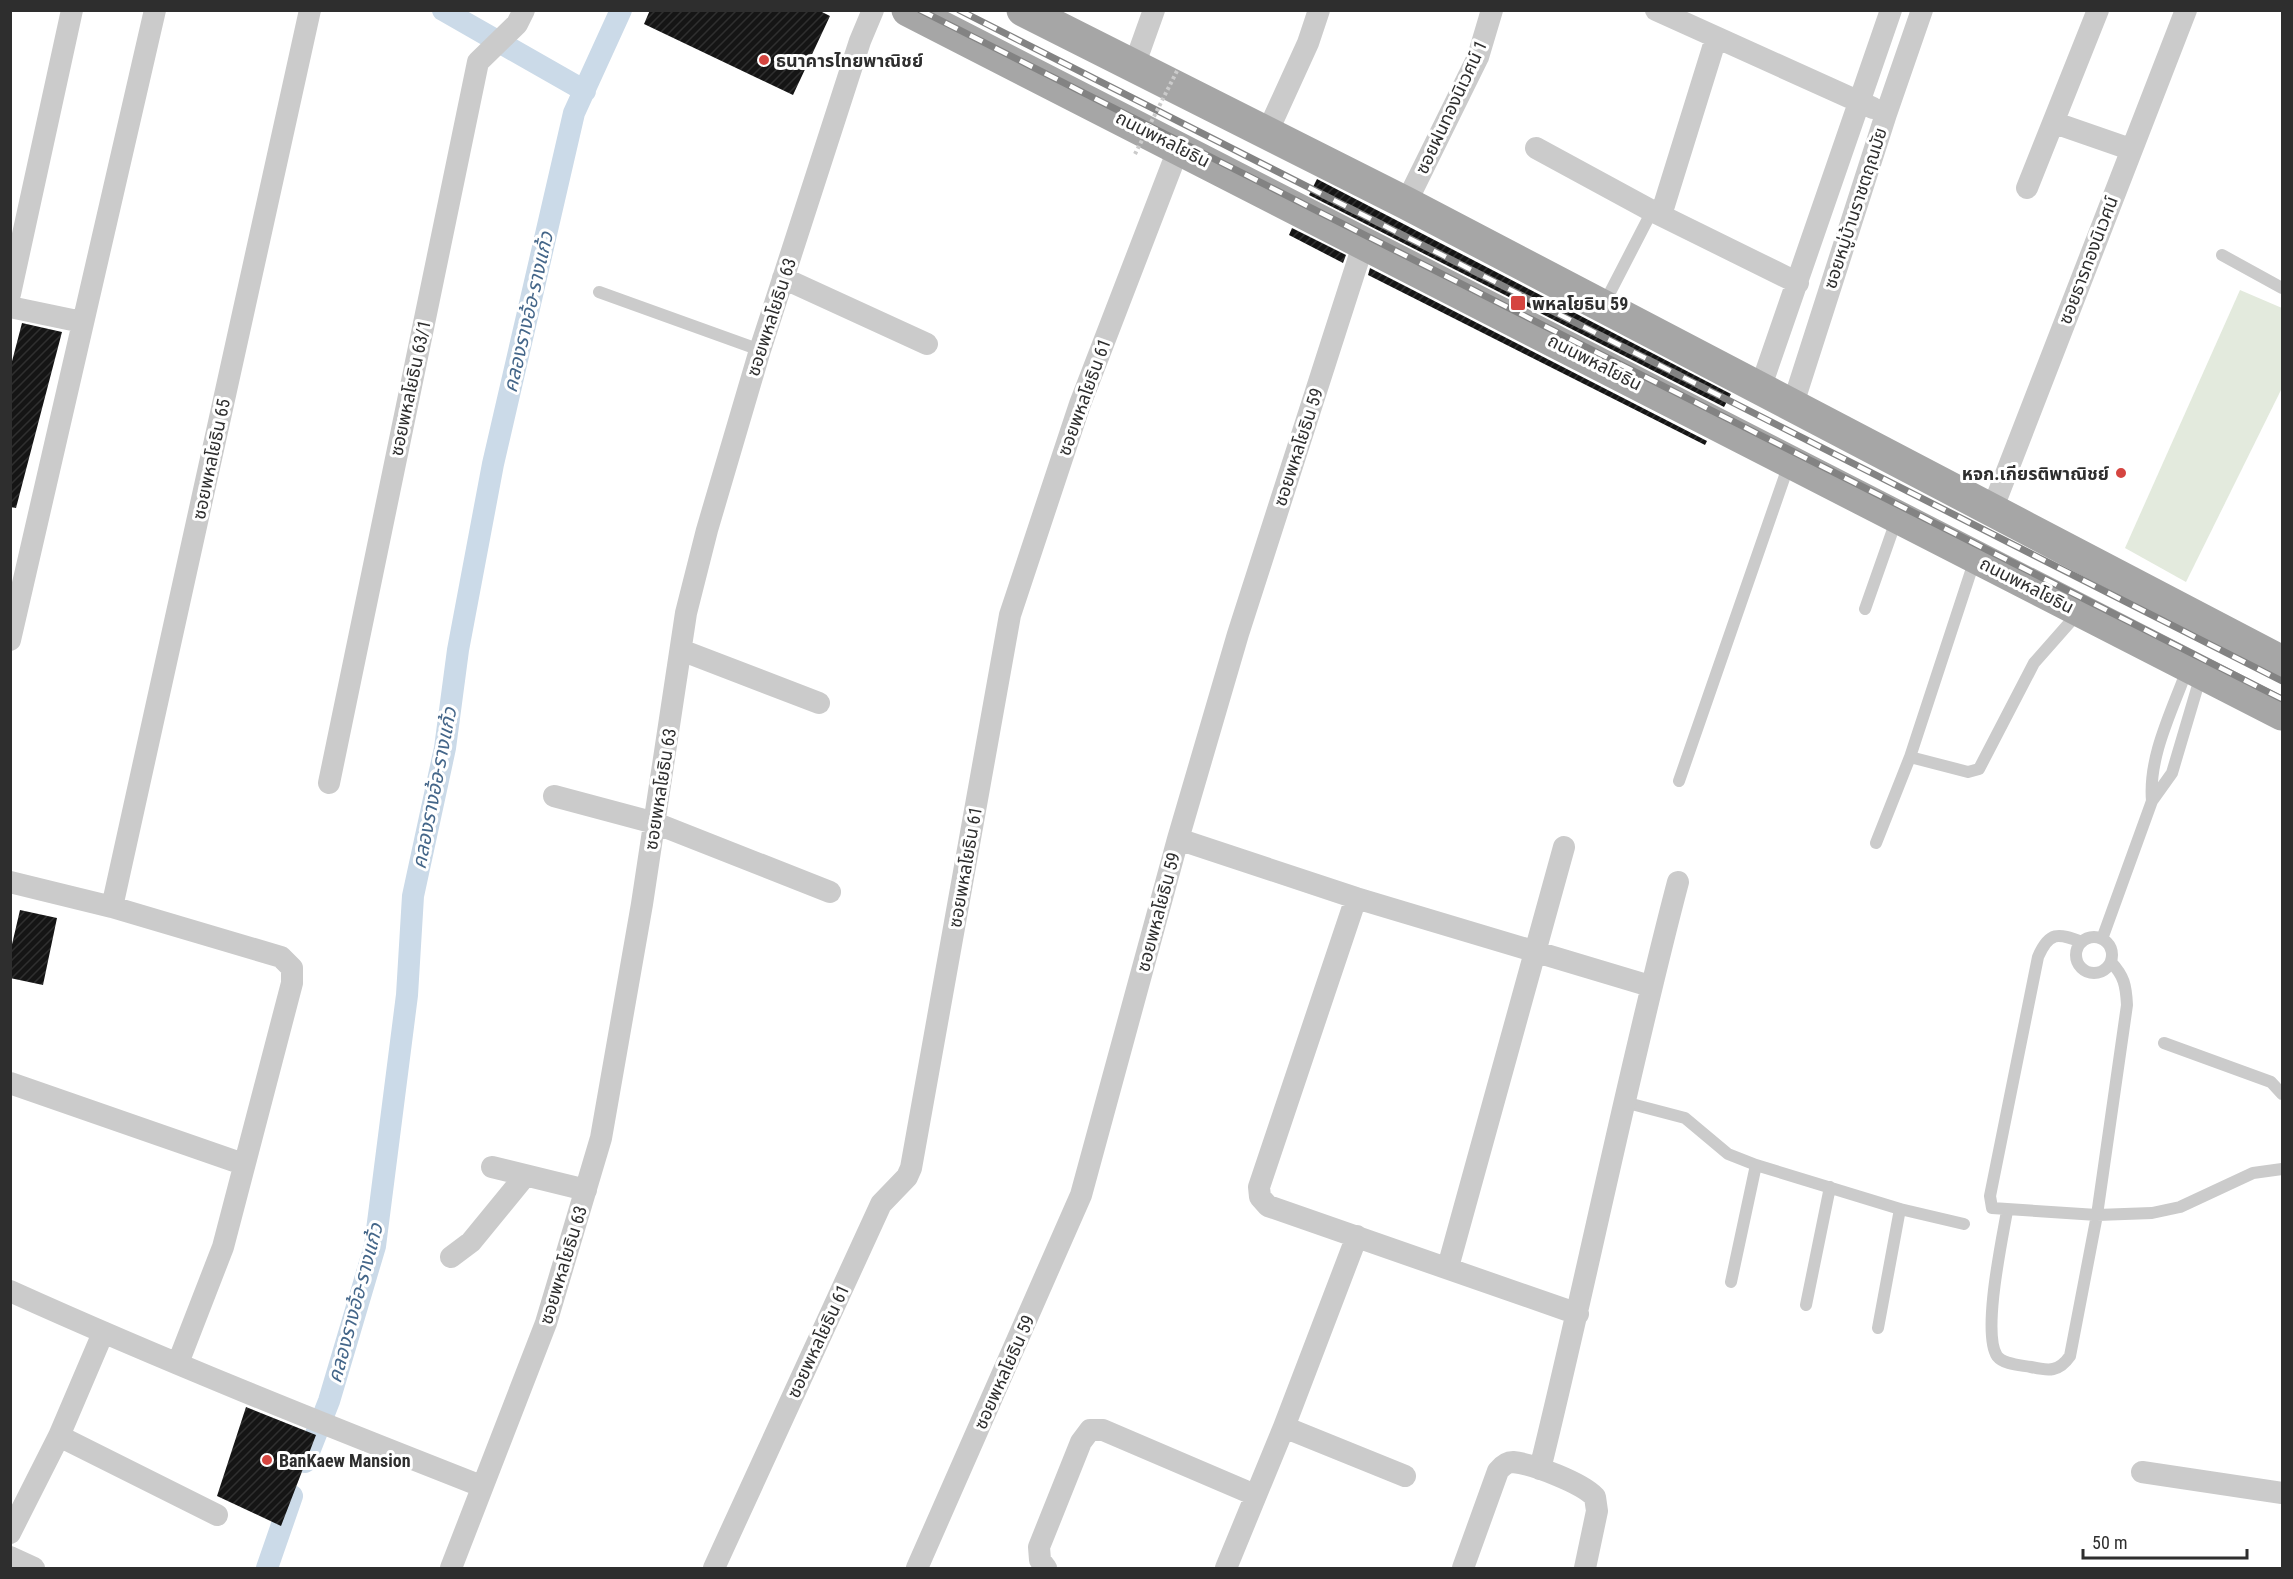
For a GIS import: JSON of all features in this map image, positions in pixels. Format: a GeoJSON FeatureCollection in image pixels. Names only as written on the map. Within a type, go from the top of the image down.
{"type":"FeatureCollection","features":[{"type":"Feature","properties":{"kind":"main road","name":"ถนนพหลโยธิน"},"geometry":{"type":"LineString","coordinates":[[908,10],[1364,242],[1976,559],[2283,714]]}},
{"type":"Feature","properties":{"kind":"main road"},"geometry":{"type":"LineString","coordinates":[[1009,61],[1026,11],[1406,203],[1792,407],[2282,661]]}},
{"type":"Feature","properties":{"kind":"main road"},"geometry":{"type":"LineString","coordinates":[[1038,76],[1057,27]]}},
{"type":"Feature","properties":{"kind":"street"},"geometry":{"type":"LineString","coordinates":[[10,294],[72,10]]}},
{"type":"Feature","properties":{"kind":"street"},"geometry":{"type":"LineString","coordinates":[[10,640],[155,10]]}},
{"type":"Feature","properties":{"kind":"street","name":"ซอยพหลโยธิน 65"},"geometry":{"type":"LineString","coordinates":[[112,907],[310,10]]}},
{"type":"Feature","properties":{"kind":"street","name":"ซอยพหลโยธิน 63"},"geometry":{"type":"LineString","coordinates":[[451,1569],[481,1486],[546,1323],[601,1138],[655,823],[686,613],[707,530],[760,350],[860,40],[873,10]]}},
{"type":"Feature","properties":{"kind":"street"},"geometry":{"type":"LineString","coordinates":[[1134,66],[1154,10]]}},
{"type":"Feature","properties":{"kind":"street"},"geometry":{"type":"LineString","coordinates":[[1267,133],[1308,43],[1319,10]]}},
{"type":"Feature","properties":{"kind":"street","name":"ซอยฝนทองนิเวศน์ 1"},"geometry":{"type":"LineString","coordinates":[[1406,203],[1478,57],[1492,10]]}},
{"type":"Feature","properties":{"kind":"street","name":"ซอยหมู่บ้านราชตฤณมัย"},"geometry":{"type":"LineString","coordinates":[[1760,389],[1892,10]]}},
{"type":"Feature","properties":{"kind":"street","name":"ซอยหมู่บ้านราชตฤณมัย"},"geometry":{"type":"LineString","coordinates":[[1792,407],[1886,114],[1922,10]]}},
{"type":"Feature","properties":{"kind":"street"},"geometry":{"type":"LineString","coordinates":[[2027,188],[2055,123],[2098,10]]}},
{"type":"Feature","properties":{"kind":"street","name":"ซอยธารทองนิเวศน์"},"geometry":{"type":"LineString","coordinates":[[1992,510],[2130,149],[2186,10]]}},
{"type":"Feature","properties":{"kind":"street"},"geometry":{"type":"LineString","coordinates":[[1664,12],[1716,38],[1886,114]]}},
{"type":"Feature","properties":{"kind":"street","name":"ซอยพหลโยธิน 63/1"},"geometry":{"type":"LineString","coordinates":[[328,783],[478,62],[521,17]]}},
{"type":"Feature","properties":{"kind":"street"},"geometry":{"type":"LineString","coordinates":[[1656,213],[1716,38]]}},
{"type":"Feature","properties":{"kind":"street"},"geometry":{"type":"LineString","coordinates":[[2055,123],[2130,149]]}},
{"type":"Feature","properties":{"kind":"street","name":"ซอยพหลโยธิน 61"},"geometry":{"type":"LineString","coordinates":[[714,1569],[881,1204],[907,1177],[911,1168],[1010,615],[1080,404],[1179,147]]}},
{"type":"Feature","properties":{"kind":"street"},"geometry":{"type":"LineString","coordinates":[[1536,148],[1656,213],[1798,283]]}},
{"type":"Feature","properties":{"kind":"street","name":"ซอยพหลโยธิน 59"},"geometry":{"type":"LineString","coordinates":[[917,1569],[1081,1196],[1178,839],[1238,634],[1364,242]]}},
{"type":"Feature","properties":{"kind":"street"},"geometry":{"type":"LineString","coordinates":[[783,278],[927,344]]}},
{"type":"Feature","properties":{"kind":"street"},"geometry":{"type":"LineString","coordinates":[[10,307],[82,322]]}},
{"type":"Feature","properties":{"kind":"street"},"geometry":{"type":"LineString","coordinates":[[681,650],[819,703]]}},
{"type":"Feature","properties":{"kind":"street"},"geometry":{"type":"LineString","coordinates":[[554,796],[655,823],[830,892]]}},
{"type":"Feature","properties":{"kind":"street"},"geometry":{"type":"LineString","coordinates":[[1178,839],[1356,898],[1650,986]]}},
{"type":"Feature","properties":{"kind":"street"},"geometry":{"type":"LineString","coordinates":[[1448,1267],[1564,847]]}},
{"type":"Feature","properties":{"kind":"street"},"geometry":{"type":"LineString","coordinates":[[10,882],[112,907],[281,957],[292,968],[292,983],[223,1247],[178,1363]]}},
{"type":"Feature","properties":{"kind":"street"},"geometry":{"type":"LineString","coordinates":[[1540,1469],[1578,1314],[1650,986],[1678,882]]}},
{"type":"Feature","properties":{"kind":"street"},"geometry":{"type":"LineString","coordinates":[[1356,898],[1259,1187],[1260,1197],[1268,1206],[1578,1314]]}},
{"type":"Feature","properties":{"kind":"street"},"geometry":{"type":"LineString","coordinates":[[10,1083],[243,1164]]}},
{"type":"Feature","properties":{"kind":"street"},"geometry":{"type":"LineString","coordinates":[[492,1167],[586,1190]]}},
{"type":"Feature","properties":{"kind":"street"},"geometry":{"type":"LineString","coordinates":[[451,1257],[471,1242],[525,1176]]}},
{"type":"Feature","properties":{"kind":"street"},"geometry":{"type":"LineString","coordinates":[[1228,1568],[1357,1236]]}},
{"type":"Feature","properties":{"kind":"street"},"geometry":{"type":"LineString","coordinates":[[10,1291],[103,1333],[481,1486]]}},
{"type":"Feature","properties":{"kind":"street"},"geometry":{"type":"LineString","coordinates":[[10,1533],[58,1436],[103,1333]]}},
{"type":"Feature","properties":{"kind":"street"},"geometry":{"type":"LineString","coordinates":[[1284,1427],[1405,1476]]}},
{"type":"Feature","properties":{"kind":"street"},"geometry":{"type":"LineString","coordinates":[[1046,1569],[1040,1560],[1039,1547],[1081,1442],[1090,1430],[1103,1430],[1255,1495]]}},
{"type":"Feature","properties":{"kind":"street"},"geometry":{"type":"LineString","coordinates":[[58,1436],[217,1515]]}},
{"type":"Feature","properties":{"kind":"street"},"geometry":{"type":"LineString","coordinates":[[1463,1569],[1498,1471],[1513,1462],[1540,1469],[1595,1497],[1597,1511],[1585,1569]]}},
{"type":"Feature","properties":{"kind":"street"},"geometry":{"type":"LineString","coordinates":[[2142,1472],[2283,1493]]}},
{"type":"Feature","properties":{"kind":"street"},"geometry":{"type":"LineString","coordinates":[[10,1557],[34,1569]]}},
{"type":"Feature","properties":{"kind":"lane"},"geometry":{"type":"LineString","coordinates":[[1603,307],[1656,213]]}},
{"type":"Feature","properties":{"kind":"lane"},"geometry":{"type":"LineString","coordinates":[[2222,255],[2283,288]]}},
{"type":"Feature","properties":{"kind":"lane"},"geometry":{"type":"LineString","coordinates":[[599,292],[760,350]]}},
{"type":"Feature","properties":{"kind":"lane"},"geometry":{"type":"LineString","coordinates":[[1678,780],[1790,463]]}},
{"type":"Feature","properties":{"kind":"lane"},"geometry":{"type":"LineString","coordinates":[[1864,609],[1897,518]]}},
{"type":"Feature","properties":{"kind":"lane"},"geometry":{"type":"LineString","coordinates":[[1876,843],[1910,757],[1976,559]]}},
{"type":"Feature","properties":{"kind":"lane"},"geometry":{"type":"LineString","coordinates":[[1910,757],[1968,772],[1978,769],[2034,663],[2080,612]]}},
{"type":"Feature","properties":{"kind":"lane"},"geometry":{"type":"LineString","coordinates":[[2102,939],[2152,801],[2172,773],[2195,670]]}},
{"type":"Feature","properties":{"kind":"lane"},"geometry":{"type":"LineString","coordinates":[[2152,801],[2150,781],[2154,763],[2195,670]]}},
{"type":"Feature","properties":{"kind":"lane"},"geometry":{"type":"LineString","coordinates":[[2082,942],[2077,954],[2081,967],[2087,971],[2101,972],[2110,962],[2111,948],[2102,939],[2095,937],[2082,942],[2064,935],[2055,936],[2043,944],[2038,957],[1990,1196],[1992,1208],[2007,1211],[2097,1215],[2152,1213],[2180,1207],[2253,1173],[2276,1168],[2283,1169]]}},
{"type":"Feature","properties":{"kind":"lane"},"geometry":{"type":"LineString","coordinates":[[2007,1211],[1996,1275],[1991,1326],[1993,1346],[1998,1356],[2004,1361],[2049,1371],[2058,1369],[2070,1356],[2097,1215],[2127,1005],[2126,985],[2122,975],[2110,962]]}},
{"type":"Feature","properties":{"kind":"lane"},"geometry":{"type":"LineString","coordinates":[[2164,1043],[2271,1082],[2283,1094]]}},
{"type":"Feature","properties":{"kind":"lane"},"geometry":{"type":"LineString","coordinates":[[1624,1102],[1684,1118],[1728,1154],[1756,1165],[1900,1209],[1964,1224]]}},
{"type":"Feature","properties":{"kind":"lane"},"geometry":{"type":"LineString","coordinates":[[1731,1282],[1756,1165]]}},
{"type":"Feature","properties":{"kind":"lane"},"geometry":{"type":"LineString","coordinates":[[1806,1305],[1830,1187]]}},
{"type":"Feature","properties":{"kind":"lane"},"geometry":{"type":"LineString","coordinates":[[1878,1328],[1900,1209]]}},
{"type":"Feature","properties":{"kind":"path"},"geometry":{"type":"LineString","coordinates":[[1135,154],[1178,69]]}},
{"type":"Feature","properties":{"kind":"shaded area"},"geometry":{"type":"Polygon","coordinates":[[[2240,290],[2282,308],[2282,388],[2186,582],[2125,548],[2240,290]]]}},
{"type":"Feature","properties":{"kind":"building","name":"ธนาคารไทยพาณิชย์"},"geometry":{"type":"Polygon","coordinates":[[[650,10],[818,10],[830,16],[793,95],[644,24],[650,10]]]}},
{"type":"Feature","properties":{"kind":"building"},"geometry":{"type":"Polygon","coordinates":[[[1317,179],[1731,394],[1724,407],[1309,195],[1317,179]]]}},
{"type":"Feature","properties":{"kind":"building"},"geometry":{"type":"Polygon","coordinates":[[[1292,228],[1346,255],[1343,263],[1289,235],[1292,228]]]}},
{"type":"Feature","properties":{"kind":"building"},"geometry":{"type":"Polygon","coordinates":[[[1370,268],[1707,441],[1705,445],[1368,275],[1370,268]]]}},
{"type":"Feature","properties":{"kind":"building"},"geometry":{"type":"Polygon","coordinates":[[[22,323],[62,332],[16,508],[10,507],[10,369],[22,323]]]}},
{"type":"Feature","properties":{"kind":"building"},"geometry":{"type":"Polygon","coordinates":[[[20,910],[57,918],[43,985],[10,978],[10,953],[20,910]]]}},
{"type":"Feature","properties":{"kind":"building","name":"BanKaew Mansion"},"geometry":{"type":"Polygon","coordinates":[[[246,1407],[316,1435],[281,1526],[217,1496],[246,1407]]]}},
{"type":"Feature","properties":{"kind":"waterway"},"geometry":{"type":"LineString","coordinates":[[443,10],[585,91]]}},
{"type":"Feature","properties":{"kind":"waterway","name":"คลองรางอ้อ-รางแก้ว"},"geometry":{"type":"LineString","coordinates":[[305,1462],[329,1401],[375,1246],[407,995],[413,896],[445,748],[458,650],[493,464],[574,113],[621,10]]}},
{"type":"Feature","properties":{"kind":"waterway","name":"คลองรางอ้อ-รางแก้ว"},"geometry":{"type":"LineString","coordinates":[[267,1568],[292,1496]]}},
{"type":"Feature","properties":{"kind":"railway"},"geometry":{"type":"LineString","coordinates":[[920,10],[2282,699]]}},
{"type":"Feature","properties":{"kind":"railway"},"geometry":{"type":"LineString","coordinates":[[959,10],[2282,681]]}},
{"type":"Feature","properties":{"kind":"place","name":"ธนาคารไทยพาณิชย์"},"geometry":{"type":"Point","coordinates":[764,60]}},
{"type":"Feature","properties":{"kind":"place","name":"พหลโยธิน 59"},"geometry":{"type":"Point","coordinates":[1518,303]}},
{"type":"Feature","properties":{"kind":"place","name":"หจก.เกียรติพาณิชย์"},"geometry":{"type":"Point","coordinates":[2121,473]}},
{"type":"Feature","properties":{"kind":"place","name":"BanKaew Mansion"},"geometry":{"type":"Point","coordinates":[267,1460]}}]}
